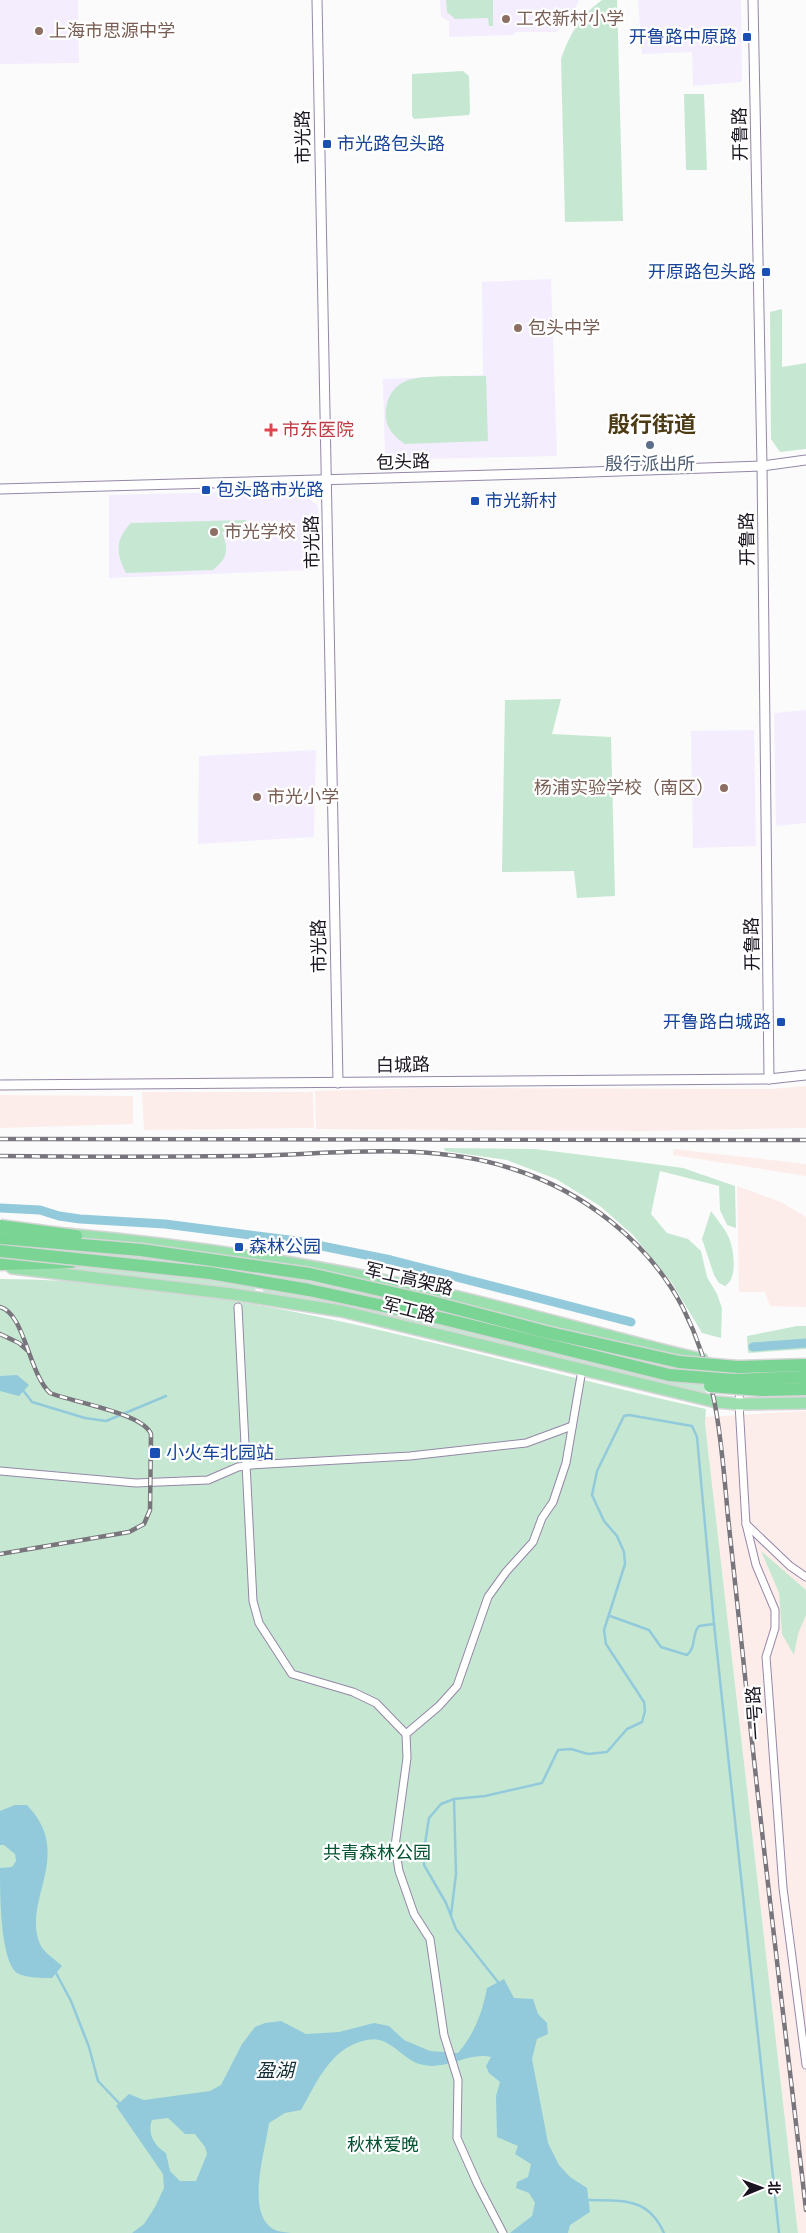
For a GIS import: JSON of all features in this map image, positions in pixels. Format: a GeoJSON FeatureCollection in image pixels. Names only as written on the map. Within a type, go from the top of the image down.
{"type":"FeatureCollection","features":[{"type":"Feature","properties":{"kind":"highway"},"geometry":{"type":"LineString","coordinates":[[0,1226],[12,1226],[93,1238],[142,1250]]}},
{"type":"Feature","properties":{"kind":"highway","name":"军工高架路"},"geometry":{"type":"LineString","coordinates":[[0,1238],[142,1250],[310,1274],[679,1362],[738,1367],[806,1364]]}},
{"type":"Feature","properties":{"kind":"highway","name":"军工高架路"},"geometry":{"type":"LineString","coordinates":[[0,1251],[210,1273],[310,1290],[444,1319],[669,1375],[734,1380],[806,1376]]}},
{"type":"Feature","properties":{"kind":"highway"},"geometry":{"type":"LineString","coordinates":[[0,1265],[107,1261]]}},
{"type":"Feature","properties":{"kind":"highway"},"geometry":{"type":"LineString","coordinates":[[669,1375],[727,1388],[762,1390],[806,1389]]}},
{"type":"Feature","properties":{"kind":"main road","name":"军工路"},"geometry":{"type":"LineString","coordinates":[[0,1230],[155,1243],[326,1267],[450,1295],[628,1341],[667,1353],[727,1363],[806,1364]]}},
{"type":"Feature","properties":{"kind":"main road","name":"军工路"},"geometry":{"type":"LineString","coordinates":[[0,1265],[232,1294],[341,1311],[716,1402],[739,1404],[806,1403]]}},
{"type":"Feature","properties":{"kind":"street","name":"市光路"},"geometry":{"type":"LineString","coordinates":[[317,0],[320,248],[327,480],[338,1083]]}},
{"type":"Feature","properties":{"kind":"street","name":"开鲁路"},"geometry":{"type":"LineString","coordinates":[[753,0],[762,466],[770,1078]]}},
{"type":"Feature","properties":{"kind":"street","name":"包头路"},"geometry":{"type":"LineString","coordinates":[[0,489],[762,466],[806,460]]}},
{"type":"Feature","properties":{"kind":"street","name":"白城路"},"geometry":{"type":"LineString","coordinates":[[0,1085],[770,1078],[806,1075]]}},
{"type":"Feature","properties":{"kind":"street"},"geometry":{"type":"LineString","coordinates":[[238,1307],[253,1601],[260,1623],[292,1674],[353,1692],[376,1704],[406,1734],[407,1758],[395,1846],[399,1871],[414,1914],[430,1939],[444,2035],[458,2080],[458,2138],[503,2233]]}},
{"type":"Feature","properties":{"kind":"street","name":"一号路"},"geometry":{"type":"LineString","coordinates":[[741,1364],[739,1404],[746,1524],[756,1565],[775,1610],[775,1628],[766,1657],[783,1888],[806,2065]]}},
{"type":"Feature","properties":{"kind":"street"},"geometry":{"type":"LineString","coordinates":[[406,1734],[439,1706],[457,1686],[488,1597],[506,1572],[533,1542],[542,1518],[553,1502],[566,1463],[582,1370]]}},
{"type":"Feature","properties":{"kind":"street"},"geometry":{"type":"LineString","coordinates":[[0,1472],[136,1483],[208,1480],[245,1466],[410,1456],[526,1443],[572,1426]]}},
{"type":"Feature","properties":{"kind":"street"},"geometry":{"type":"LineString","coordinates":[[746,1524],[790,1566],[806,1577]]}},
{"type":"Feature","properties":{"kind":"shaded area","name":"上海市思源中学"},"geometry":{"type":"Polygon","coordinates":[[[0,0],[78,0],[79,63],[0,64],[0,0]]]}},
{"type":"Feature","properties":{"kind":"shaded area","name":"工农新村小学"},"geometry":{"type":"Polygon","coordinates":[[[440,0],[579,0],[572,16],[556,32],[515,32],[514,35],[449,37],[449,21],[441,17],[440,0]]]}},
{"type":"Feature","properties":{"kind":"shaded area"},"geometry":{"type":"Polygon","coordinates":[[[638,0],[741,0],[742,82],[693,86],[692,52],[642,54],[638,0]]]}},
{"type":"Feature","properties":{"kind":"shaded area","name":"包头中学"},"geometry":{"type":"Polygon","coordinates":[[[551,279],[557,456],[385,460],[383,379],[483,375],[482,282],[551,279]]]}},
{"type":"Feature","properties":{"kind":"shaded area","name":"市光学校"},"geometry":{"type":"Polygon","coordinates":[[[299,490],[318,506],[320,558],[312,570],[109,578],[109,495],[299,490]]]}},
{"type":"Feature","properties":{"kind":"shaded area"},"geometry":{"type":"Polygon","coordinates":[[[806,710],[806,823],[776,826],[774,713],[806,710]]]}},
{"type":"Feature","properties":{"kind":"shaded area","name":"杨浦实验学校（南区）"},"geometry":{"type":"Polygon","coordinates":[[[754,730],[756,846],[693,848],[691,731],[754,730]]]}},
{"type":"Feature","properties":{"kind":"shaded area","name":"市光小学"},"geometry":{"type":"Polygon","coordinates":[[[316,750],[314,837],[198,844],[199,756],[316,750]]]}},
{"type":"Feature","properties":{"kind":"shaded area"},"geometry":{"type":"Polygon","coordinates":[[[806,1086],[806,1128],[645,1131],[316,1129],[315,1091],[424,1088],[771,1089],[806,1086]]]}},
{"type":"Feature","properties":{"kind":"shaded area"},"geometry":{"type":"Polygon","coordinates":[[[142,1092],[313,1092],[314,1128],[144,1130],[142,1092]]]}},
{"type":"Feature","properties":{"kind":"shaded area"},"geometry":{"type":"Polygon","coordinates":[[[0,1095],[133,1096],[133,1124],[0,1128],[0,1095]]]}},
{"type":"Feature","properties":{"kind":"shaded area"},"geometry":{"type":"Polygon","coordinates":[[[674,1149],[806,1164],[806,1176],[673,1155],[674,1149]]]}},
{"type":"Feature","properties":{"kind":"shaded area"},"geometry":{"type":"Polygon","coordinates":[[[737,1186],[781,1202],[806,1217],[806,1307],[770,1306],[765,1292],[739,1292],[737,1186]]]}},
{"type":"Feature","properties":{"kind":"shaded area"},"geometry":{"type":"Polygon","coordinates":[[[806,1411],[806,2233],[798,2233],[705,1417],[806,1411]]]}},
{"type":"Feature","properties":{"kind":"green space"},"geometry":{"type":"Polygon","coordinates":[[[446,0],[493,0],[493,26],[489,26],[488,18],[455,19],[447,12],[446,0]]]}},
{"type":"Feature","properties":{"kind":"green space"},"geometry":{"type":"Polygon","coordinates":[[[602,0],[617,0],[623,221],[565,222],[561,59],[576,26],[602,0]]]}},
{"type":"Feature","properties":{"kind":"green space"},"geometry":{"type":"Polygon","coordinates":[[[463,71],[469,76],[469,115],[414,119],[412,116],[412,74],[463,71]]]}},
{"type":"Feature","properties":{"kind":"green space"},"geometry":{"type":"Polygon","coordinates":[[[684,94],[704,94],[707,170],[686,170],[684,94]]]}},
{"type":"Feature","properties":{"kind":"green space"},"geometry":{"type":"Polygon","coordinates":[[[782,309],[782,367],[806,363],[806,449],[780,452],[771,439],[770,312],[782,309]]]}},
{"type":"Feature","properties":{"kind":"green space"},"geometry":{"type":"Polygon","coordinates":[[[486,376],[488,441],[405,444],[390,430],[386,420],[388,400],[403,382],[423,377],[486,376]]]}},
{"type":"Feature","properties":{"kind":"green space"},"geometry":{"type":"Polygon","coordinates":[[[246,520],[247,531],[222,532],[226,544],[226,553],[222,562],[213,570],[126,573],[120,559],[120,541],[131,523],[246,520]]]}},
{"type":"Feature","properties":{"kind":"green space"},"geometry":{"type":"Polygon","coordinates":[[[561,699],[552,734],[611,737],[615,896],[577,898],[574,871],[502,872],[505,700],[561,699]]]}},
{"type":"Feature","properties":{"kind":"green space"},"geometry":{"type":"Polygon","coordinates":[[[444,1148],[535,1149],[631,1161],[683,1168],[735,1186],[736,1228],[727,1225],[720,1210],[719,1186],[660,1171],[651,1214],[667,1233],[688,1239],[701,1251],[707,1277],[717,1294],[722,1308],[721,1338],[702,1333],[672,1283],[633,1235],[600,1206],[556,1179],[507,1160],[445,1151],[444,1148]]]}},
{"type":"Feature","properties":{"kind":"green space"},"geometry":{"type":"Polygon","coordinates":[[[711,1211],[723,1227],[731,1243],[734,1264],[732,1277],[725,1286],[719,1283],[714,1275],[702,1239],[711,1211]]]}},
{"type":"Feature","properties":{"kind":"green space"},"geometry":{"type":"Polygon","coordinates":[[[21,1241],[258,1267],[255,1292],[18,1264],[21,1241]]]}},
{"type":"Feature","properties":{"kind":"green space"},"geometry":{"type":"Polygon","coordinates":[[[265,1269],[699,1368],[706,1393],[344,1307],[263,1293],[265,1269]]]}},
{"type":"Feature","properties":{"kind":"green space","name":"共青森林公园"},"geometry":{"type":"Polygon","coordinates":[[[0,1279],[90,1283],[180,1292],[268,1307],[444,1345],[706,1409],[705,1423],[798,2233],[0,2233],[0,1279]]]}},
{"type":"Feature","properties":{"kind":"green space"},"geometry":{"type":"Polygon","coordinates":[[[797,1326],[806,1326],[806,1349],[748,1353],[747,1336],[797,1326]]]}},
{"type":"Feature","properties":{"kind":"green space"},"geometry":{"type":"Polygon","coordinates":[[[761,1551],[806,1590],[806,1615],[798,1634],[794,1655],[782,1634],[779,1593],[761,1551]]]}},
{"type":"Feature","properties":{"kind":"water"},"geometry":{"type":"Polygon","coordinates":[[[17,1375],[29,1385],[19,1396],[0,1391],[0,1376],[17,1375]]]}},
{"type":"Feature","properties":{"kind":"water"},"geometry":{"type":"Polygon","coordinates":[[[15,1805],[27,1805],[41,1823],[47,1841],[45,1876],[37,1910],[36,1927],[42,1947],[62,1966],[52,1978],[29,1977],[17,1973],[11,1966],[4,1940],[0,1868],[12,1867],[16,1861],[15,1854],[4,1845],[0,1845],[0,1811],[15,1805]]]}},
{"type":"Feature","properties":{"kind":"water","name":"盈湖"},"geometry":{"type":"Polygon","coordinates":[[[504,1979],[514,1998],[533,1999],[538,2014],[547,2023],[548,2034],[537,2039],[532,2059],[548,2143],[559,2165],[570,2177],[587,2188],[590,2212],[570,2225],[568,2233],[510,2233],[532,2216],[535,2203],[529,2193],[516,2188],[517,2182],[528,2177],[531,2164],[515,2154],[518,2146],[497,2137],[496,2096],[500,2082],[489,2073],[486,2066],[491,2057],[474,2057],[433,2066],[424,2065],[413,2061],[385,2042],[374,2039],[351,2045],[333,2059],[301,2110],[285,2113],[269,2123],[259,2181],[261,2211],[266,2222],[275,2230],[291,2233],[132,2233],[144,2224],[164,2188],[163,2174],[116,2106],[129,2094],[144,2100],[210,2091],[221,2085],[242,2044],[255,2027],[265,2023],[281,2021],[306,2034],[339,2032],[374,2023],[389,2026],[404,2040],[430,2051],[458,2053],[469,2038],[477,2022],[487,1988],[504,1979]],[[168,2118],[152,2120],[151,2134],[158,2147],[166,2153],[170,2171],[180,2181],[196,2181],[207,2154],[205,2147],[195,2134],[185,2134],[168,2118]]]}},
{"type":"Feature","properties":{"kind":"waterway"},"geometry":{"type":"LineString","coordinates":[[0,1208],[40,1210],[59,1216],[80,1219],[165,1224],[297,1241],[391,1260],[631,1322]]}},
{"type":"Feature","properties":{"kind":"waterway"},"geometry":{"type":"LineString","coordinates":[[753,1347],[806,1343]]}},
{"type":"Feature","properties":{"kind":"waterway"},"geometry":{"type":"LineString","coordinates":[[22,1389],[32,1402],[85,1418],[106,1421],[166,1396]]}},
{"type":"Feature","properties":{"kind":"waterway"},"geometry":{"type":"LineString","coordinates":[[498,1982],[456,1929],[446,1903],[424,1865],[424,1850],[429,1818],[441,1804],[454,1799],[485,1796],[542,1783],[558,1750],[571,1749],[588,1754],[607,1752],[627,1729],[642,1722],[645,1711],[644,1702],[606,1644],[604,1630],[625,1564],[624,1552],[617,1536],[604,1521],[592,1495],[597,1471],[624,1416],[629,1415],[692,1426],[697,1437],[714,1624],[699,1626],[695,1633],[692,1648],[687,1655],[661,1647],[649,1630],[610,1616]]}},
{"type":"Feature","properties":{"kind":"waterway"},"geometry":{"type":"LineString","coordinates":[[714,1624],[779,2233]]}},
{"type":"Feature","properties":{"kind":"waterway"},"geometry":{"type":"LineString","coordinates":[[451,1915],[456,1874],[454,1799]]}},
{"type":"Feature","properties":{"kind":"waterway"},"geometry":{"type":"LineString","coordinates":[[56,1973],[71,2001],[89,2047],[98,2081],[119,2103]]}},
{"type":"Feature","properties":{"kind":"waterway"},"geometry":{"type":"LineString","coordinates":[[589,2200],[633,2203],[650,2213],[658,2221],[664,2233]]}},
{"type":"Feature","properties":{"kind":"railway"},"geometry":{"type":"LineString","coordinates":[[0,1139],[806,1140]]}},
{"type":"Feature","properties":{"kind":"railway"},"geometry":{"type":"LineString","coordinates":[[0,1156],[241,1156],[378,1151],[412,1152],[480,1160],[513,1169],[539,1179],[589,1205],[633,1241],[669,1284],[695,1334],[704,1360],[711,1385],[720,1436],[758,1796],[806,2210]]}},
{"type":"Feature","properties":{"kind":"railway"},"geometry":{"type":"LineString","coordinates":[[0,1307],[15,1320],[36,1372],[50,1393],[121,1414],[135,1420],[151,1434],[150,1510],[144,1524],[129,1532],[0,1554]]}},
{"type":"Feature","properties":{"kind":"railway"},"geometry":{"type":"LineString","coordinates":[[0,1334],[19,1343],[27,1350]]}},
{"type":"Feature","properties":{"kind":"place","name":"工农新村小学"},"geometry":{"type":"Point","coordinates":[506,19]}},
{"type":"Feature","properties":{"kind":"place","name":"上海市思源中学"},"geometry":{"type":"Point","coordinates":[39,31]}},
{"type":"Feature","properties":{"kind":"place","name":"开鲁路中原路"},"geometry":{"type":"Point","coordinates":[747,37]}},
{"type":"Feature","properties":{"kind":"place","name":"市光路包头路"},"geometry":{"type":"Point","coordinates":[327,144]}},
{"type":"Feature","properties":{"kind":"place","name":"开原路包头路"},"geometry":{"type":"Point","coordinates":[766,272]}},
{"type":"Feature","properties":{"kind":"place","name":"包头中学"},"geometry":{"type":"Point","coordinates":[518,328]}},
{"type":"Feature","properties":{"kind":"place","name":"市东医院"},"geometry":{"type":"Point","coordinates":[271,430]}},
{"type":"Feature","properties":{"kind":"place","name":"殷行派出所"},"geometry":{"type":"Point","coordinates":[650,445]}},
{"type":"Feature","properties":{"kind":"place","name":"包头路市光路"},"geometry":{"type":"Point","coordinates":[206,490]}},
{"type":"Feature","properties":{"kind":"place","name":"市光新村"},"geometry":{"type":"Point","coordinates":[475,501]}},
{"type":"Feature","properties":{"kind":"place","name":"市光学校"},"geometry":{"type":"Point","coordinates":[214,532]}},
{"type":"Feature","properties":{"kind":"place","name":"杨浦实验学校（南区）"},"geometry":{"type":"Point","coordinates":[724,788]}},
{"type":"Feature","properties":{"kind":"place","name":"市光小学"},"geometry":{"type":"Point","coordinates":[257,797]}},
{"type":"Feature","properties":{"kind":"place","name":"开鲁路白城路"},"geometry":{"type":"Point","coordinates":[781,1022]}},
{"type":"Feature","properties":{"kind":"place","name":"森林公园"},"geometry":{"type":"Point","coordinates":[239,1247]}},
{"type":"Feature","properties":{"kind":"place","name":"小火车北园站"},"geometry":{"type":"Point","coordinates":[155,1453]}},
{"type":"Feature","properties":{"kind":"district","name":"殷行街道"},"geometry":{"type":"Point","coordinates":[652,424]}},
{"type":"Feature","properties":{"kind":"park label","name":"秋林爱晚"},"geometry":{"type":"Point","coordinates":[383,2145]}}]}
